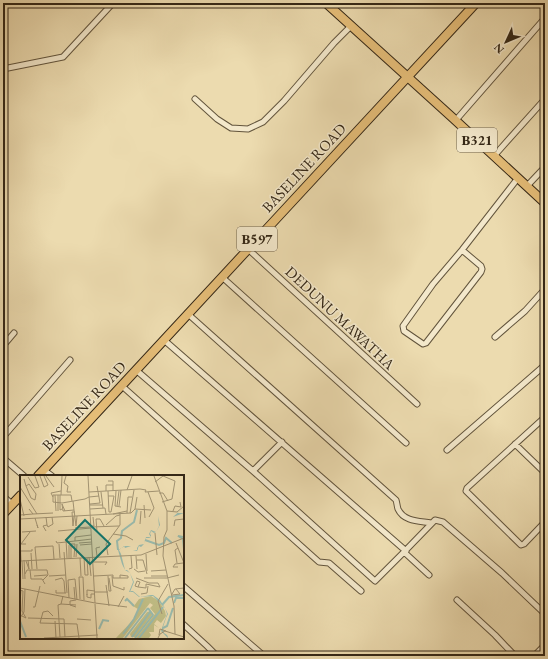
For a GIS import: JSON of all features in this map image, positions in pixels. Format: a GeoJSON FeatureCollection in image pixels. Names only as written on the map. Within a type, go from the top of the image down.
{"type":"FeatureCollection","features":[{"type":"Feature","properties":{"kind":"main road","name":"B321"},"geometry":{"type":"LineString","coordinates":[[326,3],[408,76],[545,203]]}},
{"type":"Feature","properties":{"kind":"main road","name":"BASELINE ROAD"},"geometry":{"type":"LineString","coordinates":[[39,475],[476,3]]}},
{"type":"Feature","properties":{"kind":"main road"},"geometry":{"type":"LineString","coordinates":[[3,514],[20,495]]}},
{"type":"Feature","properties":{"kind":"street"},"geometry":{"type":"LineString","coordinates":[[3,69],[63,57],[113,3]]}},
{"type":"Feature","properties":{"kind":"street"},"geometry":{"type":"LineString","coordinates":[[456,120],[545,18]]}},
{"type":"Feature","properties":{"kind":"street"},"geometry":{"type":"LineString","coordinates":[[195,100],[217,119],[231,128],[248,129],[263,122],[284,101],[334,43],[351,26]]}},
{"type":"Feature","properties":{"kind":"street"},"geometry":{"type":"LineString","coordinates":[[494,156],[545,99]]}},
{"type":"Feature","properties":{"kind":"street"},"geometry":{"type":"LineString","coordinates":[[527,186],[545,167]]}},
{"type":"Feature","properties":{"kind":"street"},"geometry":{"type":"LineString","coordinates":[[462,250],[481,266],[481,272],[426,343],[423,344],[404,331],[403,326],[433,284],[462,250],[518,178]]}},
{"type":"Feature","properties":{"kind":"street","name":"DEDUNU MAWATHA"},"geometry":{"type":"LineString","coordinates":[[248,249],[417,404]]}},
{"type":"Feature","properties":{"kind":"street"},"geometry":{"type":"LineString","coordinates":[[222,277],[406,443]]}},
{"type":"Feature","properties":{"kind":"street"},"geometry":{"type":"LineString","coordinates":[[495,337],[525,310],[545,289]]}},
{"type":"Feature","properties":{"kind":"street"},"geometry":{"type":"LineString","coordinates":[[188,314],[396,500],[399,510],[403,516],[413,520],[431,523]]}},
{"type":"Feature","properties":{"kind":"street"},"geometry":{"type":"LineString","coordinates":[[3,346],[14,333]]}},
{"type":"Feature","properties":{"kind":"street"},"geometry":{"type":"LineString","coordinates":[[164,340],[282,442],[429,575]]}},
{"type":"Feature","properties":{"kind":"street"},"geometry":{"type":"LineString","coordinates":[[3,437],[70,360]]}},
{"type":"Feature","properties":{"kind":"street"},"geometry":{"type":"LineString","coordinates":[[447,450],[545,365]]}},
{"type":"Feature","properties":{"kind":"street"},"geometry":{"type":"LineString","coordinates":[[136,370],[253,471],[375,581],[435,520],[443,522],[502,573],[545,614]]}},
{"type":"Feature","properties":{"kind":"street"},"geometry":{"type":"LineString","coordinates":[[122,386],[319,562],[329,563],[361,592]]}},
{"type":"Feature","properties":{"kind":"street"},"geometry":{"type":"LineString","coordinates":[[545,417],[467,488],[466,491],[521,545],[524,544],[545,522]]}},
{"type":"Feature","properties":{"kind":"street"},"geometry":{"type":"LineString","coordinates":[[540,421],[545,426]]}},
{"type":"Feature","properties":{"kind":"street"},"geometry":{"type":"LineString","coordinates":[[253,471],[282,442]]}},
{"type":"Feature","properties":{"kind":"street"},"geometry":{"type":"LineString","coordinates":[[515,444],[545,473]]}},
{"type":"Feature","properties":{"kind":"street"},"geometry":{"type":"LineString","coordinates":[[3,458],[23,475]]}},
{"type":"Feature","properties":{"kind":"street"},"geometry":{"type":"LineString","coordinates":[[44,470],[51,475]]}},
{"type":"Feature","properties":{"kind":"street"},"geometry":{"type":"LineString","coordinates":[[3,496],[12,504]]}},
{"type":"Feature","properties":{"kind":"street"},"geometry":{"type":"LineString","coordinates":[[184,587],[264,656]]}},
{"type":"Feature","properties":{"kind":"street"},"geometry":{"type":"LineString","coordinates":[[457,600],[495,635],[515,656]]}},
{"type":"Feature","properties":{"kind":"street"},"geometry":{"type":"LineString","coordinates":[[184,625],[217,656]]}},
{"type":"Feature","properties":{"kind":"street"},"geometry":{"type":"LineString","coordinates":[[534,656],[545,645]]}}]}
